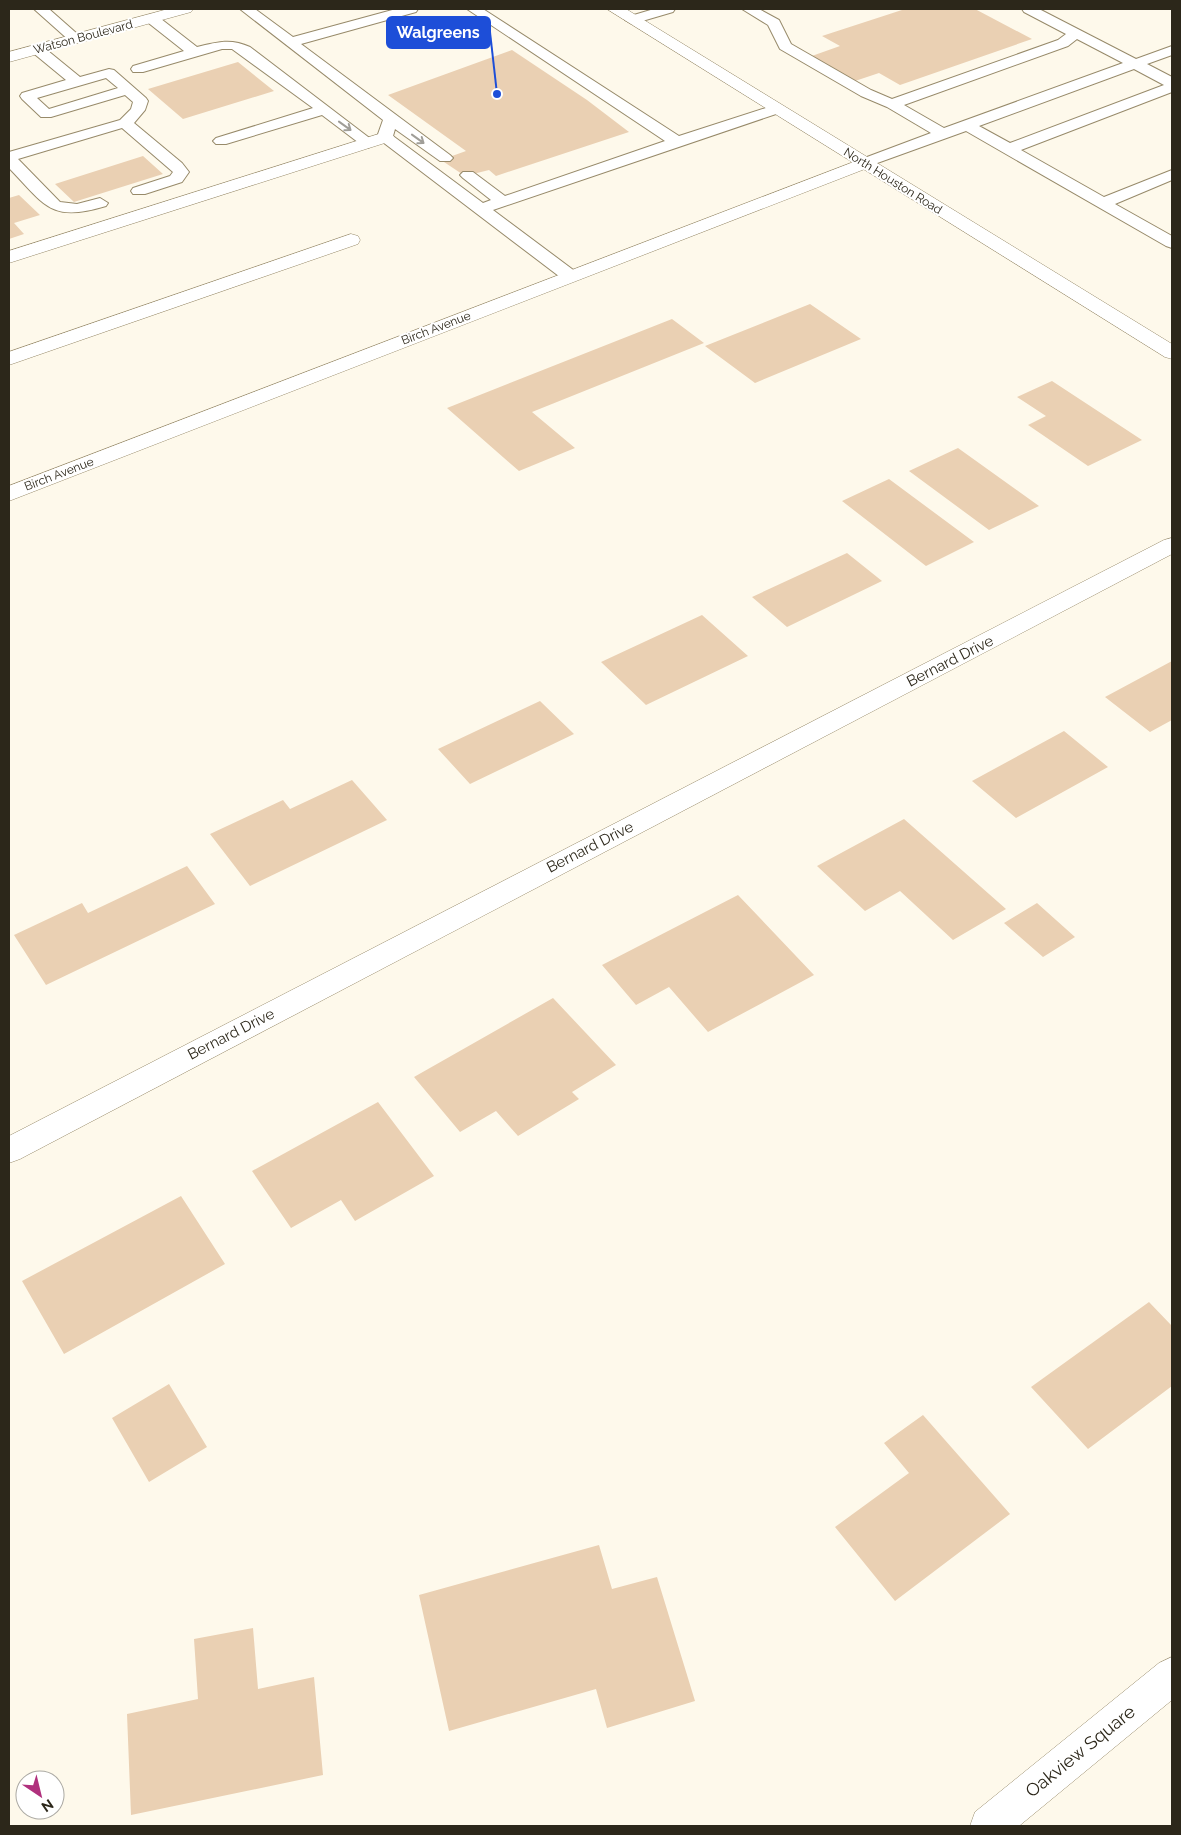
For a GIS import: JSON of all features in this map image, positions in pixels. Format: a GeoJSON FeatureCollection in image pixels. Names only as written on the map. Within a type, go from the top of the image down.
{"type":"FeatureCollection","features":[{"type":"Feature","properties":{"kind":"street","name":"North Houston Road"},"geometry":{"type":"LineString","coordinates":[[615,9],[1172,353]]}},
{"type":"Feature","properties":{"kind":"street","name":"Watson Boulevard"},"geometry":{"type":"LineString","coordinates":[[9,57],[178,10]]}},
{"type":"Feature","properties":{"kind":"street"},"geometry":{"type":"LineString","coordinates":[[9,257],[385,137]]}},
{"type":"Feature","properties":{"kind":"street","name":"Birch Avenue"},"geometry":{"type":"LineString","coordinates":[[9,494],[864,163]]}},
{"type":"Feature","properties":{"kind":"street"},"geometry":{"type":"LineString","coordinates":[[9,359],[351,240]]}},
{"type":"Feature","properties":{"kind":"street","name":"Bernard Drive"},"geometry":{"type":"LineString","coordinates":[[9,1150],[1172,545]]}},
{"type":"Feature","properties":{"kind":"street","name":"Oakview Square"},"geometry":{"type":"LineString","coordinates":[[989,1826],[1172,1676]]}},
{"type":"Feature","properties":{"kind":"lane"},"geometry":{"type":"LineString","coordinates":[[41,9],[76,38]]}},
{"type":"Feature","properties":{"kind":"lane"},"geometry":{"type":"LineString","coordinates":[[247,9],[445,158]]}},
{"type":"Feature","properties":{"kind":"lane"},"geometry":{"type":"LineString","coordinates":[[291,42],[411,9]]}},
{"type":"Feature","properties":{"kind":"lane"},"geometry":{"type":"LineString","coordinates":[[474,9],[678,142]]}},
{"type":"Feature","properties":{"kind":"lane"},"geometry":{"type":"LineString","coordinates":[[632,20],[668,9]]}},
{"type":"Feature","properties":{"kind":"lane"},"geometry":{"type":"LineString","coordinates":[[749,9],[799,37]]}},
{"type":"Feature","properties":{"kind":"lane"},"geometry":{"type":"LineString","coordinates":[[1028,9],[1172,83]]}},
{"type":"Feature","properties":{"kind":"lane"},"geometry":{"type":"LineString","coordinates":[[151,18],[194,52]]}},
{"type":"Feature","properties":{"kind":"lane"},"geometry":{"type":"LineString","coordinates":[[774,23],[786,46],[866,93],[892,104],[943,134]]}},
{"type":"Feature","properties":{"kind":"lane"},"geometry":{"type":"LineString","coordinates":[[892,104],[1063,44],[1076,33]]}},
{"type":"Feature","properties":{"kind":"lane"},"geometry":{"type":"LineString","coordinates":[[138,69],[221,45],[235,45],[245,50],[368,143]]}},
{"type":"Feature","properties":{"kind":"lane"},"geometry":{"type":"LineString","coordinates":[[37,49],[77,82]]}},
{"type":"Feature","properties":{"kind":"lane"},"geometry":{"type":"LineString","coordinates":[[864,163],[1172,50]]}},
{"type":"Feature","properties":{"kind":"lane"},"geometry":{"type":"LineString","coordinates":[[100,203],[76,210],[61,209],[54,205],[9,158],[125,123],[138,110],[140,101],[128,90],[109,73],[27,96],[46,114],[128,90]]}},
{"type":"Feature","properties":{"kind":"lane"},"geometry":{"type":"LineString","coordinates":[[867,77],[892,104]]}},
{"type":"Feature","properties":{"kind":"lane"},"geometry":{"type":"LineString","coordinates":[[1008,149],[1172,87]]}},
{"type":"Feature","properties":{"kind":"lane"},"geometry":{"type":"LineString","coordinates":[[481,209],[777,109]]}},
{"type":"Feature","properties":{"kind":"lane"},"geometry":{"type":"LineString","coordinates":[[221,141],[323,110]]}},
{"type":"Feature","properties":{"kind":"lane"},"geometry":{"type":"LineString","coordinates":[[391,119],[385,137],[570,276]]}},
{"type":"Feature","properties":{"kind":"lane"},"geometry":{"type":"LineString","coordinates":[[125,123],[177,166],[181,172],[176,179],[139,191]]}},
{"type":"Feature","properties":{"kind":"lane"},"geometry":{"type":"LineString","coordinates":[[967,125],[1172,243]]}},
{"type":"Feature","properties":{"kind":"lane"},"geometry":{"type":"LineString","coordinates":[[468,175],[503,202]]}},
{"type":"Feature","properties":{"kind":"lane"},"geometry":{"type":"LineString","coordinates":[[1103,203],[1172,175]]}},
{"type":"Feature","properties":{"kind":"building"},"geometry":{"type":"Polygon","coordinates":[[[905,9],[975,9],[1032,39],[900,85],[879,73],[852,82],[809,57],[840,46],[822,36],[905,9]]]}},
{"type":"Feature","properties":{"kind":"building"},"geometry":{"type":"Polygon","coordinates":[[[512,50],[587,100],[629,132],[496,176],[489,170],[465,176],[441,160],[466,151],[388,95],[512,50]]]}},
{"type":"Feature","properties":{"kind":"building"},"geometry":{"type":"Polygon","coordinates":[[[238,62],[274,91],[183,119],[148,89],[238,62]]]}},
{"type":"Feature","properties":{"kind":"building"},"geometry":{"type":"Polygon","coordinates":[[[143,156],[163,174],[74,202],[55,184],[143,156]]]}},
{"type":"Feature","properties":{"kind":"building"},"geometry":{"type":"Polygon","coordinates":[[[19,195],[40,215],[14,223],[24,234],[9,239],[9,198],[19,195]]]}},
{"type":"Feature","properties":{"kind":"building"},"geometry":{"type":"Polygon","coordinates":[[[810,304],[861,339],[755,383],[705,346],[810,304]]]}},
{"type":"Feature","properties":{"kind":"building"},"geometry":{"type":"Polygon","coordinates":[[[672,319],[704,343],[532,412],[575,448],[519,471],[447,408],[672,319]]]}},
{"type":"Feature","properties":{"kind":"building"},"geometry":{"type":"Polygon","coordinates":[[[1052,381],[1142,440],[1088,466],[1028,425],[1046,416],[1017,397],[1052,381]]]}},
{"type":"Feature","properties":{"kind":"building"},"geometry":{"type":"Polygon","coordinates":[[[958,448],[1039,506],[989,530],[909,471],[958,448]]]}},
{"type":"Feature","properties":{"kind":"building"},"geometry":{"type":"Polygon","coordinates":[[[889,479],[974,542],[926,566],[842,501],[889,479]]]}},
{"type":"Feature","properties":{"kind":"building"},"geometry":{"type":"Polygon","coordinates":[[[847,553],[882,581],[787,627],[752,597],[847,553]]]}},
{"type":"Feature","properties":{"kind":"building"},"geometry":{"type":"Polygon","coordinates":[[[702,615],[748,656],[646,705],[601,662],[702,615]]]}},
{"type":"Feature","properties":{"kind":"building"},"geometry":{"type":"Polygon","coordinates":[[[1172,661],[1172,720],[1150,732],[1105,697],[1172,661]]]}},
{"type":"Feature","properties":{"kind":"building"},"geometry":{"type":"Polygon","coordinates":[[[540,701],[574,734],[470,784],[438,749],[540,701]]]}},
{"type":"Feature","properties":{"kind":"building"},"geometry":{"type":"Polygon","coordinates":[[[1064,731],[1108,767],[1016,818],[972,781],[1064,731]]]}},
{"type":"Feature","properties":{"kind":"building"},"geometry":{"type":"Polygon","coordinates":[[[352,780],[387,820],[250,886],[210,834],[283,800],[290,809],[352,780]]]}},
{"type":"Feature","properties":{"kind":"building"},"geometry":{"type":"Polygon","coordinates":[[[904,819],[1006,909],[953,940],[900,891],[865,911],[817,866],[904,819]]]}},
{"type":"Feature","properties":{"kind":"building"},"geometry":{"type":"Polygon","coordinates":[[[187,866],[215,904],[46,985],[14,935],[82,903],[88,913],[187,866]]]}},
{"type":"Feature","properties":{"kind":"building"},"geometry":{"type":"Polygon","coordinates":[[[738,895],[814,975],[708,1032],[669,987],[636,1005],[602,965],[738,895]]]}},
{"type":"Feature","properties":{"kind":"building"},"geometry":{"type":"Polygon","coordinates":[[[1037,903],[1075,937],[1043,957],[1004,923],[1037,903]]]}},
{"type":"Feature","properties":{"kind":"building"},"geometry":{"type":"Polygon","coordinates":[[[553,998],[616,1065],[572,1092],[579,1099],[518,1136],[496,1111],[460,1132],[414,1077],[553,998]]]}},
{"type":"Feature","properties":{"kind":"building"},"geometry":{"type":"Polygon","coordinates":[[[378,1102],[434,1176],[355,1221],[341,1200],[291,1228],[252,1171],[378,1102]]]}},
{"type":"Feature","properties":{"kind":"building"},"geometry":{"type":"Polygon","coordinates":[[[181,1196],[225,1264],[64,1354],[22,1281],[181,1196]]]}},
{"type":"Feature","properties":{"kind":"building"},"geometry":{"type":"Polygon","coordinates":[[[1149,1302],[1172,1326],[1172,1386],[1088,1449],[1031,1387],[1149,1302]]]}},
{"type":"Feature","properties":{"kind":"building"},"geometry":{"type":"Polygon","coordinates":[[[169,1384],[207,1447],[149,1482],[112,1418],[169,1384]]]}},
{"type":"Feature","properties":{"kind":"building"},"geometry":{"type":"Polygon","coordinates":[[[923,1415],[1010,1514],[895,1601],[835,1527],[909,1473],[884,1443],[923,1415]]]}},
{"type":"Feature","properties":{"kind":"building"},"geometry":{"type":"Polygon","coordinates":[[[599,1545],[612,1589],[657,1577],[695,1701],[607,1728],[596,1689],[449,1731],[419,1595],[599,1545]]]}},
{"type":"Feature","properties":{"kind":"building"},"geometry":{"type":"Polygon","coordinates":[[[253,1628],[258,1689],[314,1677],[323,1775],[131,1815],[127,1714],[198,1699],[194,1639],[253,1628]]]}},
{"type":"Feature","properties":{"kind":"place","name":"Walgreens"},"geometry":{"type":"Point","coordinates":[497,94]}}]}
